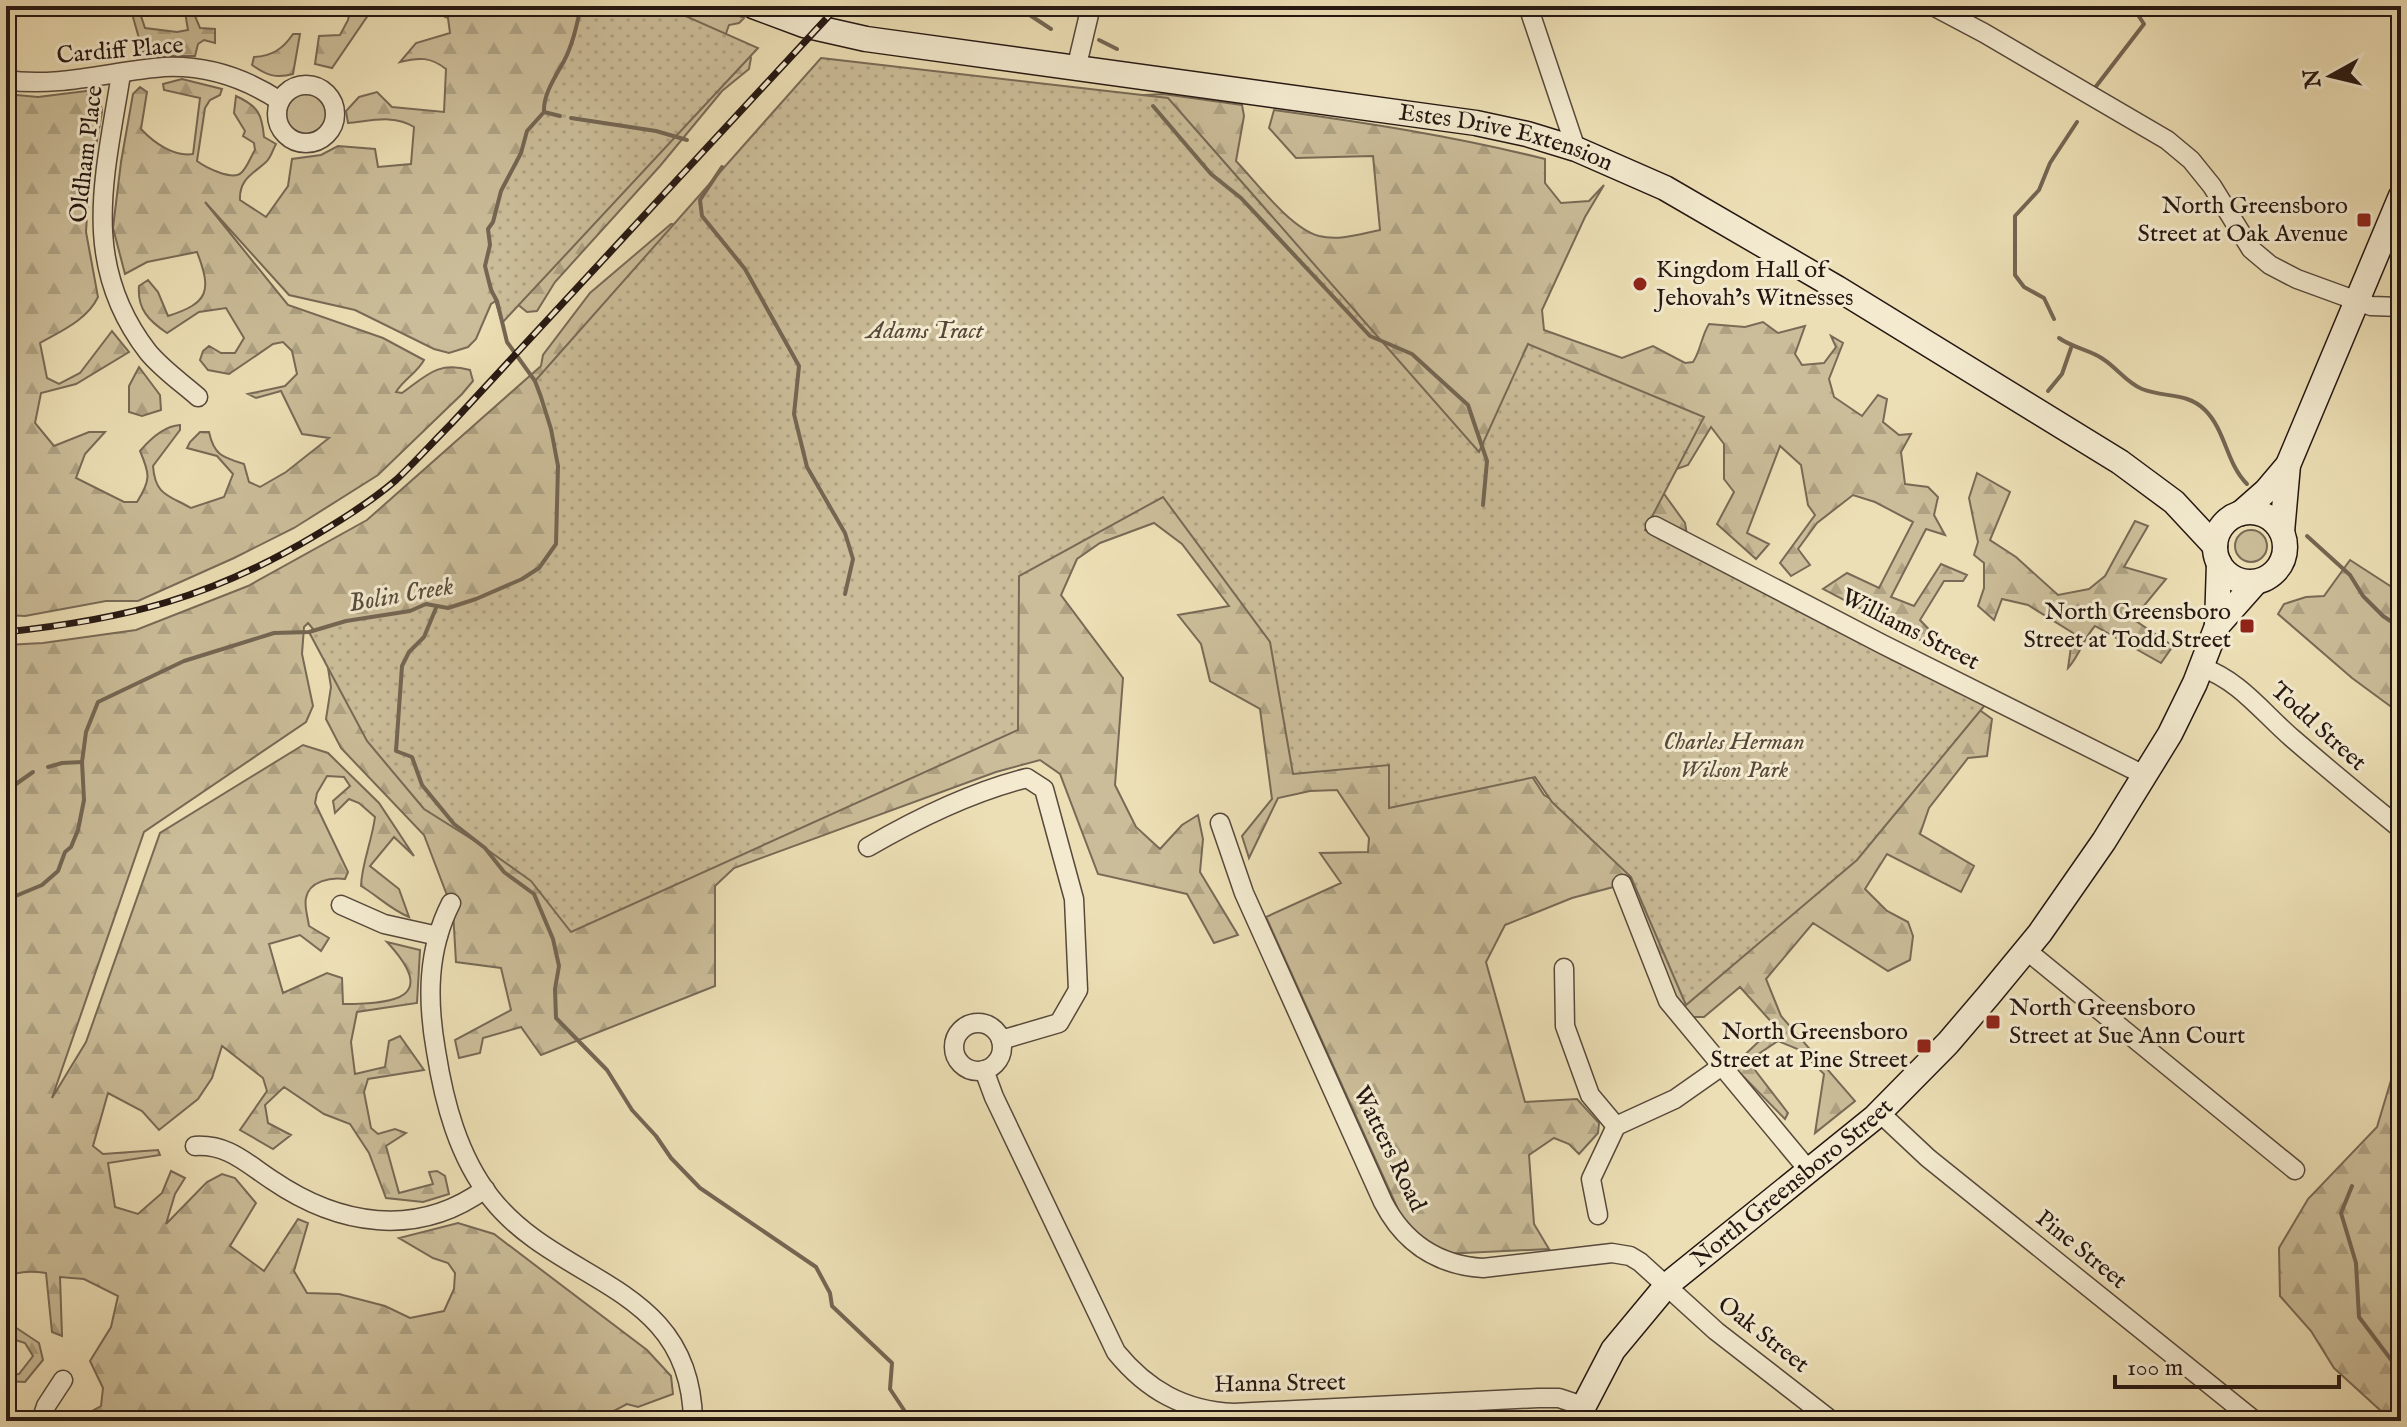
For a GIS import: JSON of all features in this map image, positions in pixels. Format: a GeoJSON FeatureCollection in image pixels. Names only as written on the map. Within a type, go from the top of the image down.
{"type":"FeatureCollection","features":[{"type":"Feature","properties":{"kind":"main road","name":"Estes Drive Extension"},"geometry":{"type":"LineString","coordinates":[[757,7],[804,25],[866,39],[1476,123],[1576,149],[1665,188],[1837,288],[2120,462],[2174,502],[2217,555]]}},
{"type":"Feature","properties":{"kind":"main road"},"geometry":{"type":"LineString","coordinates":[[2288,465],[2255,502],[2220,529],[2217,555],[2234,578],[2256,582],[2270,576],[2282,560],[2285,551],[2282,532],[2288,465],[2401,196]]}},
{"type":"Feature","properties":{"kind":"main road","name":"Estes Drive Extension"},"geometry":{"type":"LineString","coordinates":[[2174,502],[2237,514]]}},
{"type":"Feature","properties":{"kind":"main road"},"geometry":{"type":"LineString","coordinates":[[2237,514],[2260,513],[2282,532]]}},
{"type":"Feature","properties":{"kind":"main road","name":"North Greensboro Street"},"geometry":{"type":"LineString","coordinates":[[2217,555],[2217,626]]}},
{"type":"Feature","properties":{"kind":"main road","name":"North Greensboro Street"},"geometry":{"type":"LineString","coordinates":[[1580,1414],[1613,1350],[1667,1285],[1880,1113],[1948,1043],[2026,950],[2079,878],[2184,708],[2217,626],[2256,582]]}},
{"type":"Feature","properties":{"kind":"street"},"geometry":{"type":"LineString","coordinates":[[1076,69],[1091,6]]}},
{"type":"Feature","properties":{"kind":"street"},"geometry":{"type":"LineString","coordinates":[[1528,6],[1576,149]]}},
{"type":"Feature","properties":{"kind":"street"},"geometry":{"type":"LineString","coordinates":[[1933,6],[2167,140],[2191,160],[2212,186],[2251,249],[2270,265],[2297,279],[2357,301],[2378,307],[2401,307]]}},
{"type":"Feature","properties":{"kind":"street","name":"Cardiff Place"},"geometry":{"type":"LineString","coordinates":[[6,80],[42,82],[165,67],[198,69],[226,74],[257,86],[280,101]]}},
{"type":"Feature","properties":{"kind":"street","name":"Oldham Place"},"geometry":{"type":"LineString","coordinates":[[121,74],[103,187],[102,239],[110,285],[126,321],[150,354],[198,397]]}},
{"type":"Feature","properties":{"kind":"street","name":"Williams Street"},"geometry":{"type":"LineString","coordinates":[[1655,526],[2144,775]]}},
{"type":"Feature","properties":{"kind":"street","name":"Todd Street"},"geometry":{"type":"LineString","coordinates":[[2201,667],[2223,675],[2240,688],[2338,778],[2401,829]]}},
{"type":"Feature","properties":{"kind":"street"},"geometry":{"type":"LineString","coordinates":[[868,847],[916,818],[1007,783],[1027,778],[1044,789],[1074,899],[1078,990],[1059,1023],[1001,1040]]}},
{"type":"Feature","properties":{"kind":"street","name":"Watters Road"},"geometry":{"type":"LineString","coordinates":[[1220,823],[1244,893],[1383,1202],[1403,1233],[1431,1255],[1467,1267],[1483,1268],[1612,1253],[1630,1256],[1667,1285]]}},
{"type":"Feature","properties":{"kind":"street"},"geometry":{"type":"LineString","coordinates":[[1622,884],[1668,1001],[1810,1172]]}},
{"type":"Feature","properties":{"kind":"street"},"geometry":{"type":"LineString","coordinates":[[451,903],[432,957],[430,998],[440,1075],[453,1126],[467,1158],[485,1189],[525,1232],[553,1253],[629,1296],[660,1326],[683,1367],[690,1390],[693,1421]]}},
{"type":"Feature","properties":{"kind":"street"},"geometry":{"type":"LineString","coordinates":[[341,905],[384,924],[438,936]]}},
{"type":"Feature","properties":{"kind":"street"},"geometry":{"type":"LineString","coordinates":[[2026,950],[2295,1170]]}},
{"type":"Feature","properties":{"kind":"street"},"geometry":{"type":"LineString","coordinates":[[1564,968],[1565,1026],[1590,1095],[1616,1126]]}},
{"type":"Feature","properties":{"kind":"street"},"geometry":{"type":"LineString","coordinates":[[979,1023],[994,1030],[1001,1040],[997,1062],[984,1070],[968,1069],[956,1058],[957,1034],[963,1028],[979,1023]]}},
{"type":"Feature","properties":{"kind":"street"},"geometry":{"type":"LineString","coordinates":[[1598,1215],[1591,1179],[1616,1126],[1675,1099],[1722,1066]]}},
{"type":"Feature","properties":{"kind":"street","name":"Hanna Street"},"geometry":{"type":"LineString","coordinates":[[984,1070],[990,1090],[1116,1352],[1146,1383],[1166,1396],[1186,1405],[1234,1413],[1559,1398],[1580,1414]]}},
{"type":"Feature","properties":{"kind":"street","name":"Pine Street"},"geometry":{"type":"LineString","coordinates":[[1880,1113],[1928,1158],[2255,1421]]}},
{"type":"Feature","properties":{"kind":"street"},"geometry":{"type":"LineString","coordinates":[[195,1146],[217,1147],[233,1152],[305,1201],[348,1216],[372,1220],[407,1220],[440,1214],[467,1202],[485,1189]]}},
{"type":"Feature","properties":{"kind":"street","name":"Oak Street"},"geometry":{"type":"LineString","coordinates":[[1667,1285],[1680,1301],[1716,1331],[1832,1421]]}},
{"type":"Feature","properties":{"kind":"street"},"geometry":{"type":"LineString","coordinates":[[41,1421],[46,1406],[63,1380]]}},
{"type":"Feature","properties":{"kind":"green space"},"geometry":{"type":"Polygon","coordinates":[[[184,6],[196,6],[195,16],[200,28],[215,29],[215,43],[204,40],[198,44],[195,56],[144,56],[131,10],[139,10],[145,28],[177,32],[188,30],[184,6]]]}},
{"type":"Feature","properties":{"kind":"green space"},"geometry":{"type":"Polygon","coordinates":[[[351,6],[377,6],[332,68],[315,64],[319,36],[340,35],[351,6]]]}},
{"type":"Feature","properties":{"kind":"green space"},"geometry":{"type":"Polygon","coordinates":[[[429,6],[718,6],[744,18],[739,23],[729,25],[724,39],[745,46],[751,58],[749,69],[722,91],[660,166],[555,282],[537,311],[527,312],[506,295],[491,304],[476,339],[468,347],[449,353],[434,349],[355,310],[289,295],[205,202],[288,305],[383,338],[424,360],[396,392],[402,393],[433,371],[449,367],[470,370],[473,381],[378,475],[294,528],[138,601],[106,601],[25,616],[6,615],[6,551],[9,544],[6,541],[6,94],[38,97],[94,90],[100,99],[102,112],[89,185],[86,232],[98,297],[80,318],[40,343],[47,378],[59,384],[80,373],[112,331],[129,352],[76,384],[41,393],[35,423],[54,446],[89,432],[105,432],[85,454],[76,478],[124,502],[137,502],[147,482],[147,471],[140,451],[158,434],[180,425],[180,430],[153,466],[154,476],[164,493],[191,508],[224,497],[233,474],[217,456],[187,448],[200,432],[209,432],[213,446],[220,454],[244,464],[249,482],[260,487],[286,472],[329,438],[302,434],[281,391],[256,398],[248,394],[285,386],[297,374],[292,351],[283,342],[273,344],[229,374],[208,370],[200,360],[203,351],[209,346],[221,353],[235,353],[244,338],[226,308],[199,312],[167,333],[142,308],[139,286],[148,280],[158,292],[168,316],[199,300],[204,294],[205,277],[197,252],[147,262],[125,274],[113,228],[133,94],[140,87],[147,92],[141,129],[146,134],[172,151],[193,154],[200,98],[164,90],[163,84],[182,79],[222,89],[220,95],[210,100],[205,108],[197,161],[212,170],[231,175],[243,171],[255,150],[254,143],[243,136],[245,131],[234,113],[236,96],[254,107],[262,122],[264,137],[276,144],[268,160],[244,182],[240,200],[266,217],[288,186],[292,159],[321,155],[338,146],[375,149],[378,167],[411,164],[414,127],[390,119],[348,123],[346,111],[359,97],[377,92],[392,107],[444,112],[446,69],[424,59],[400,62],[416,43],[450,33],[448,18],[434,12],[429,6]]]}},
{"type":"Feature","properties":{"kind":"green space"},"geometry":{"type":"Polygon","coordinates":[[[581,6],[663,6],[758,48],[502,323],[485,266],[490,245],[488,229],[493,222],[501,191],[521,153],[527,131],[544,112],[548,92],[570,48],[581,6]]]}},
{"type":"Feature","properties":{"kind":"green space"},"geometry":{"type":"Polygon","coordinates":[[[293,34],[300,34],[293,74],[271,75],[252,65],[254,57],[276,51],[293,34]]]}},
{"type":"Feature","properties":{"kind":"green space","name":"Adams Tract"},"geometry":{"type":"Polygon","coordinates":[[[821,58],[1168,98],[1479,452],[1528,344],[1704,417],[1645,530],[1985,705],[1857,860],[1686,1005],[1631,877],[1552,802],[1535,777],[1389,808],[1389,765],[1293,774],[1270,642],[1163,497],[1019,576],[1018,730],[571,932],[531,881],[424,809],[367,741],[309,632],[346,621],[410,611],[426,604],[448,608],[522,579],[539,568],[556,544],[558,466],[551,429],[535,381],[821,58]]]}},
{"type":"Feature","properties":{"kind":"green space"},"geometry":{"type":"Polygon","coordinates":[[[306,93],[321,99],[327,114],[321,129],[306,135],[291,129],[285,114],[291,99],[306,93]]]}},
{"type":"Feature","properties":{"kind":"green space"},"geometry":{"type":"Polygon","coordinates":[[[1163,94],[1242,105],[1244,116],[1236,161],[1286,215],[1319,236],[1334,238],[1380,230],[1373,156],[1296,158],[1269,128],[1274,110],[1477,143],[1545,159],[1545,183],[1561,203],[1589,201],[1604,185],[1585,217],[1542,310],[1544,330],[1622,358],[1653,346],[1685,363],[1693,362],[1709,324],[1745,327],[1763,322],[1778,333],[1805,326],[1795,354],[1802,365],[1824,363],[1836,347],[1831,336],[1843,343],[1829,379],[1834,397],[1862,416],[1878,395],[1887,399],[1883,422],[1899,435],[1911,434],[1901,452],[1905,484],[1928,487],[1938,497],[1934,515],[1945,535],[1926,529],[1891,597],[1914,606],[1941,564],[1967,575],[1963,581],[1944,581],[1920,620],[1939,640],[1941,651],[1823,589],[1847,573],[1879,588],[1913,522],[1875,502],[1853,495],[1817,523],[1798,549],[1810,565],[1791,576],[1780,563],[1815,515],[1808,505],[1801,465],[1780,446],[1747,533],[1769,544],[1756,559],[1717,524],[1734,492],[1724,479],[1724,444],[1711,427],[1688,465],[1668,472],[1657,484],[1685,523],[1689,547],[1522,761],[1544,795],[1559,804],[1963,698],[1992,719],[1987,756],[1968,758],[1929,808],[1920,834],[1974,866],[1961,892],[1887,854],[1865,889],[1887,911],[1908,922],[1913,936],[1910,960],[1888,971],[1813,923],[1766,979],[1781,1016],[1855,1101],[1815,1133],[1824,1074],[1800,1050],[1778,1041],[1748,1061],[1788,1113],[1785,1119],[1733,1066],[1775,1026],[1740,987],[1704,1017],[1691,1017],[1671,996],[1621,885],[1572,898],[1505,925],[1486,962],[1525,1102],[1577,1099],[1599,1123],[1598,1133],[1579,1154],[1569,1144],[1554,1138],[1529,1155],[1534,1224],[1549,1249],[1443,1254],[1411,1238],[1266,917],[1341,883],[1320,853],[1368,852],[1369,838],[1337,790],[1310,791],[1278,798],[1249,858],[1242,836],[1272,799],[1260,709],[1210,681],[1201,644],[1178,615],[1229,606],[1182,544],[1154,523],[1100,543],[1077,559],[1061,595],[1123,678],[1115,785],[1136,827],[1160,849],[1182,825],[1198,815],[1203,839],[1200,872],[1238,935],[1214,943],[1187,894],[1098,874],[1060,774],[1040,760],[996,772],[734,868],[715,886],[715,986],[541,1055],[521,1027],[483,1038],[480,1053],[459,1058],[455,1040],[511,1010],[501,968],[456,962],[453,911],[424,835],[341,748],[326,719],[331,687],[324,642],[308,623],[304,627],[302,654],[313,706],[306,722],[144,832],[52,1098],[86,1042],[160,833],[303,745],[328,753],[379,803],[414,856],[394,837],[370,866],[399,889],[409,917],[361,886],[375,817],[359,803],[349,799],[335,813],[333,801],[350,786],[344,777],[327,776],[315,803],[348,872],[345,879],[316,884],[308,892],[305,905],[309,926],[329,938],[321,951],[300,935],[269,944],[283,993],[327,973],[342,978],[343,1004],[380,1002],[404,994],[410,986],[410,975],[387,942],[420,950],[417,1003],[357,1012],[351,1042],[355,1074],[385,1067],[389,1041],[400,1036],[424,1070],[368,1079],[364,1092],[371,1128],[378,1134],[395,1129],[406,1133],[386,1146],[399,1193],[433,1184],[429,1172],[437,1171],[445,1176],[449,1194],[423,1202],[386,1198],[369,1153],[350,1124],[324,1114],[284,1087],[265,1105],[268,1123],[291,1135],[273,1149],[240,1130],[267,1091],[263,1078],[222,1046],[212,1078],[198,1099],[159,1130],[142,1111],[108,1093],[93,1146],[103,1154],[158,1150],[160,1155],[108,1163],[115,1207],[138,1214],[162,1193],[171,1171],[185,1178],[175,1194],[166,1224],[207,1182],[222,1174],[235,1178],[256,1203],[230,1246],[264,1271],[298,1219],[308,1223],[294,1271],[307,1293],[339,1294],[385,1306],[410,1318],[444,1311],[454,1289],[455,1273],[448,1263],[399,1238],[458,1223],[494,1234],[647,1350],[671,1376],[673,1394],[638,1407],[627,1404],[606,1415],[581,1412],[569,1414],[558,1421],[123,1421],[109,1413],[102,1421],[74,1421],[101,1406],[103,1388],[90,1361],[111,1327],[118,1296],[84,1279],[60,1277],[62,1336],[52,1332],[46,1273],[20,1272],[6,1278],[6,645],[136,630],[248,586],[367,520],[541,366],[543,355],[590,293],[671,224],[690,225],[1128,96],[1163,94]]]}},
{"type":"Feature","properties":{"kind":"green space"},"geometry":{"type":"Polygon","coordinates":[[[139,367],[160,395],[161,410],[142,416],[129,412],[129,386],[139,367]]]}},
{"type":"Feature","properties":{"kind":"green space"},"geometry":{"type":"Polygon","coordinates":[[[1977,473],[2010,492],[1990,540],[2016,557],[2058,595],[2089,589],[2105,576],[2135,521],[2148,526],[2124,567],[2166,579],[2133,619],[2173,646],[2161,663],[2095,626],[2068,668],[2073,633],[2028,605],[2002,599],[1994,620],[1978,606],[1984,588],[1984,563],[1974,555],[1978,542],[1969,498],[1977,473]]]}},
{"type":"Feature","properties":{"kind":"green space"},"geometry":{"type":"Polygon","coordinates":[[[2251,530],[2262,535],[2267,546],[2262,557],[2251,562],[2240,557],[2235,546],[2240,535],[2251,530]]]}},
{"type":"Feature","properties":{"kind":"green space"},"geometry":{"type":"Polygon","coordinates":[[[2350,560],[2401,593],[2401,714],[2352,678],[2278,614],[2284,604],[2306,597],[2324,596],[2350,560]]]}},
{"type":"Feature","properties":{"kind":"green space"},"geometry":{"type":"Polygon","coordinates":[[[2401,1047],[2401,1421],[2392,1421],[2334,1368],[2311,1331],[2280,1296],[2279,1248],[2308,1199],[2377,1127],[2401,1047]]]}},
{"type":"Feature","properties":{"kind":"green space"},"geometry":{"type":"Polygon","coordinates":[[[6,1321],[39,1343],[43,1360],[25,1382],[6,1381],[6,1375],[19,1374],[33,1356],[25,1343],[6,1337],[6,1321]]]}},
{"type":"Feature","properties":{"kind":"waterway","name":"Bolin Creek"},"geometry":{"type":"LineString","coordinates":[[6,900],[42,885],[58,871],[65,852],[71,847],[84,800],[82,762],[86,732],[98,702],[184,661],[274,633],[309,632],[346,621],[410,611],[426,604],[448,608],[476,599],[539,568],[556,544],[558,466],[551,429],[535,381],[507,342],[485,266],[490,245],[488,229],[493,222],[501,191],[521,153],[527,131],[544,112],[548,92],[570,48],[581,6]]}},
{"type":"Feature","properties":{"kind":"waterway"},"geometry":{"type":"LineString","coordinates":[[1016,6],[1051,29]]}},
{"type":"Feature","properties":{"kind":"waterway"},"geometry":{"type":"LineString","coordinates":[[2094,89],[2144,24],[2132,6]]}},
{"type":"Feature","properties":{"kind":"waterway"},"geometry":{"type":"LineString","coordinates":[[1099,40],[1117,49]]}},
{"type":"Feature","properties":{"kind":"waterway"},"geometry":{"type":"LineString","coordinates":[[1153,106],[1211,174],[1241,198],[1370,336],[1412,354],[1468,405],[1487,461],[1483,505]]}},
{"type":"Feature","properties":{"kind":"waterway"},"geometry":{"type":"LineString","coordinates":[[544,112],[560,116]]}},
{"type":"Feature","properties":{"kind":"waterway"},"geometry":{"type":"LineString","coordinates":[[571,118],[656,131],[687,140]]}},
{"type":"Feature","properties":{"kind":"waterway"},"geometry":{"type":"LineString","coordinates":[[2054,319],[2044,298],[2024,287],[2015,275],[2015,216],[2039,190],[2050,163],[2077,122]]}},
{"type":"Feature","properties":{"kind":"waterway"},"geometry":{"type":"LineString","coordinates":[[722,167],[700,200],[702,216],[745,269],[799,366],[794,414],[807,467],[845,533],[853,559],[845,594]]}},
{"type":"Feature","properties":{"kind":"waterway"},"geometry":{"type":"LineString","coordinates":[[2059,338],[2103,359],[2142,389],[2198,404],[2212,418],[2235,467],[2247,484]]}},
{"type":"Feature","properties":{"kind":"waterway"},"geometry":{"type":"LineString","coordinates":[[2048,391],[2062,374],[2071,348]]}},
{"type":"Feature","properties":{"kind":"waterway"},"geometry":{"type":"LineString","coordinates":[[2307,536],[2350,575],[2363,596],[2383,616],[2401,628]]}},
{"type":"Feature","properties":{"kind":"waterway"},"geometry":{"type":"LineString","coordinates":[[436,608],[424,637],[409,652],[402,666],[396,751],[412,757],[422,785],[454,824],[485,848],[504,872],[534,894],[553,939],[559,966],[555,989],[556,1018],[607,1070],[632,1110],[700,1188],[816,1267],[830,1293],[832,1306],[892,1363],[890,1389],[904,1410],[901,1421]]}},
{"type":"Feature","properties":{"kind":"waterway"},"geometry":{"type":"LineString","coordinates":[[48,767],[82,762]]}},
{"type":"Feature","properties":{"kind":"waterway"},"geometry":{"type":"LineString","coordinates":[[6,791],[33,772]]}},
{"type":"Feature","properties":{"kind":"waterway"},"geometry":{"type":"LineString","coordinates":[[2352,1186],[2341,1213],[2356,1263],[2359,1317],[2401,1373]]}},
{"type":"Feature","properties":{"kind":"railway"},"geometry":{"type":"LineString","coordinates":[[6,632],[129,612],[203,590],[277,557],[337,523],[377,495],[451,424],[838,6]]}},
{"type":"Feature","properties":{"kind":"place","name":"North Greensboro Street at Oak Avenue"},"geometry":{"type":"Point","coordinates":[2364,220]}},
{"type":"Feature","properties":{"kind":"place","name":"Kingdom Hall of Jehovah’s Witnesses"},"geometry":{"type":"Point","coordinates":[1640,284]}},
{"type":"Feature","properties":{"kind":"place","name":"North Greensboro Street at Todd Street"},"geometry":{"type":"Point","coordinates":[2247,626]}},
{"type":"Feature","properties":{"kind":"place","name":"North Greensboro Street at Sue Ann Court"},"geometry":{"type":"Point","coordinates":[1993,1022]}},
{"type":"Feature","properties":{"kind":"place","name":"North Greensboro Street at Pine Street"},"geometry":{"type":"Point","coordinates":[1924,1046]}},
{"type":"Feature","properties":{"kind":"park label","name":"Charles Herman Wilson Park"},"geometry":{"type":"Point","coordinates":[1734,756]}}]}
